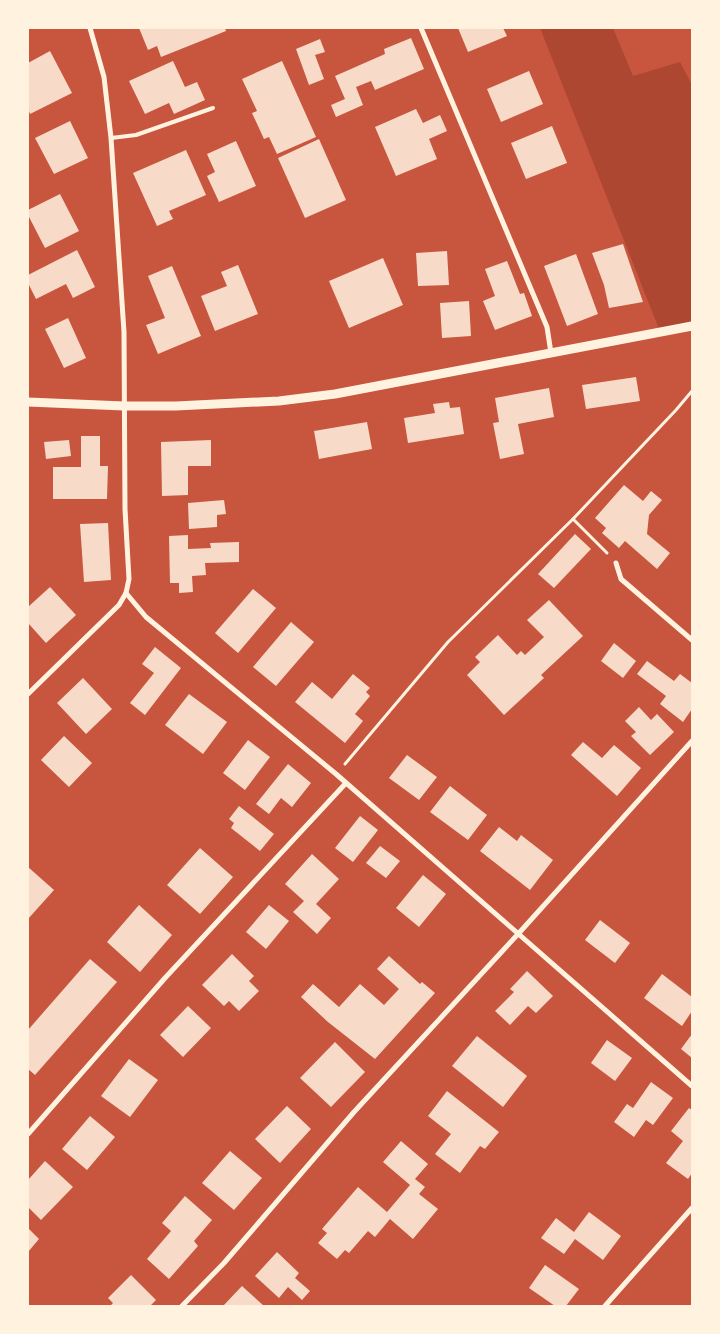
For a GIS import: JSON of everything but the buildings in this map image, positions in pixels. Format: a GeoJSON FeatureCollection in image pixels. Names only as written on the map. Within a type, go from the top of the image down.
{"type":"FeatureCollection","features":[{"type":"Feature","properties":{"kind":"street"},"geometry":{"type":"LineString","coordinates":[[28,694],[119,605],[126,593],[129,580],[125,509],[124,332],[111,138],[104,77],[90,28]]}},
{"type":"Feature","properties":{"kind":"street"},"geometry":{"type":"LineString","coordinates":[[421,28],[547,327],[551,353]]}},
{"type":"Feature","properties":{"kind":"street"},"geometry":{"type":"LineString","coordinates":[[28,402],[124,406],[279,401],[335,394],[692,326]]}},
{"type":"Feature","properties":{"kind":"street"},"geometry":{"type":"LineString","coordinates":[[616,563],[621,579],[692,640]]}},
{"type":"Feature","properties":{"kind":"street"},"geometry":{"type":"LineString","coordinates":[[126,593],[146,617],[336,774],[692,1086]]}},
{"type":"Feature","properties":{"kind":"street"},"geometry":{"type":"LineString","coordinates":[[182,1306],[224,1263],[354,1112],[692,741]]}},
{"type":"Feature","properties":{"kind":"street"},"geometry":{"type":"LineString","coordinates":[[28,1134],[166,978],[346,783]]}},
{"type":"Feature","properties":{"kind":"street"},"geometry":{"type":"LineString","coordinates":[[605,1306],[692,1208]]}},
{"type":"Feature","properties":{"kind":"lane"},"geometry":{"type":"LineString","coordinates":[[111,138],[136,136],[213,108]]}},
{"type":"Feature","properties":{"kind":"path"},"geometry":{"type":"LineString","coordinates":[[336,774],[448,642],[573,519],[692,391]]}},
{"type":"Feature","properties":{"kind":"path"},"geometry":{"type":"LineString","coordinates":[[573,519],[616,563]]}},
{"type":"Feature","properties":{"kind":"shaded area"},"geometry":{"type":"Polygon","coordinates":[[[540,28],[613,28],[633,76],[680,62],[692,85],[692,321],[659,329],[540,28]]]}}]}
